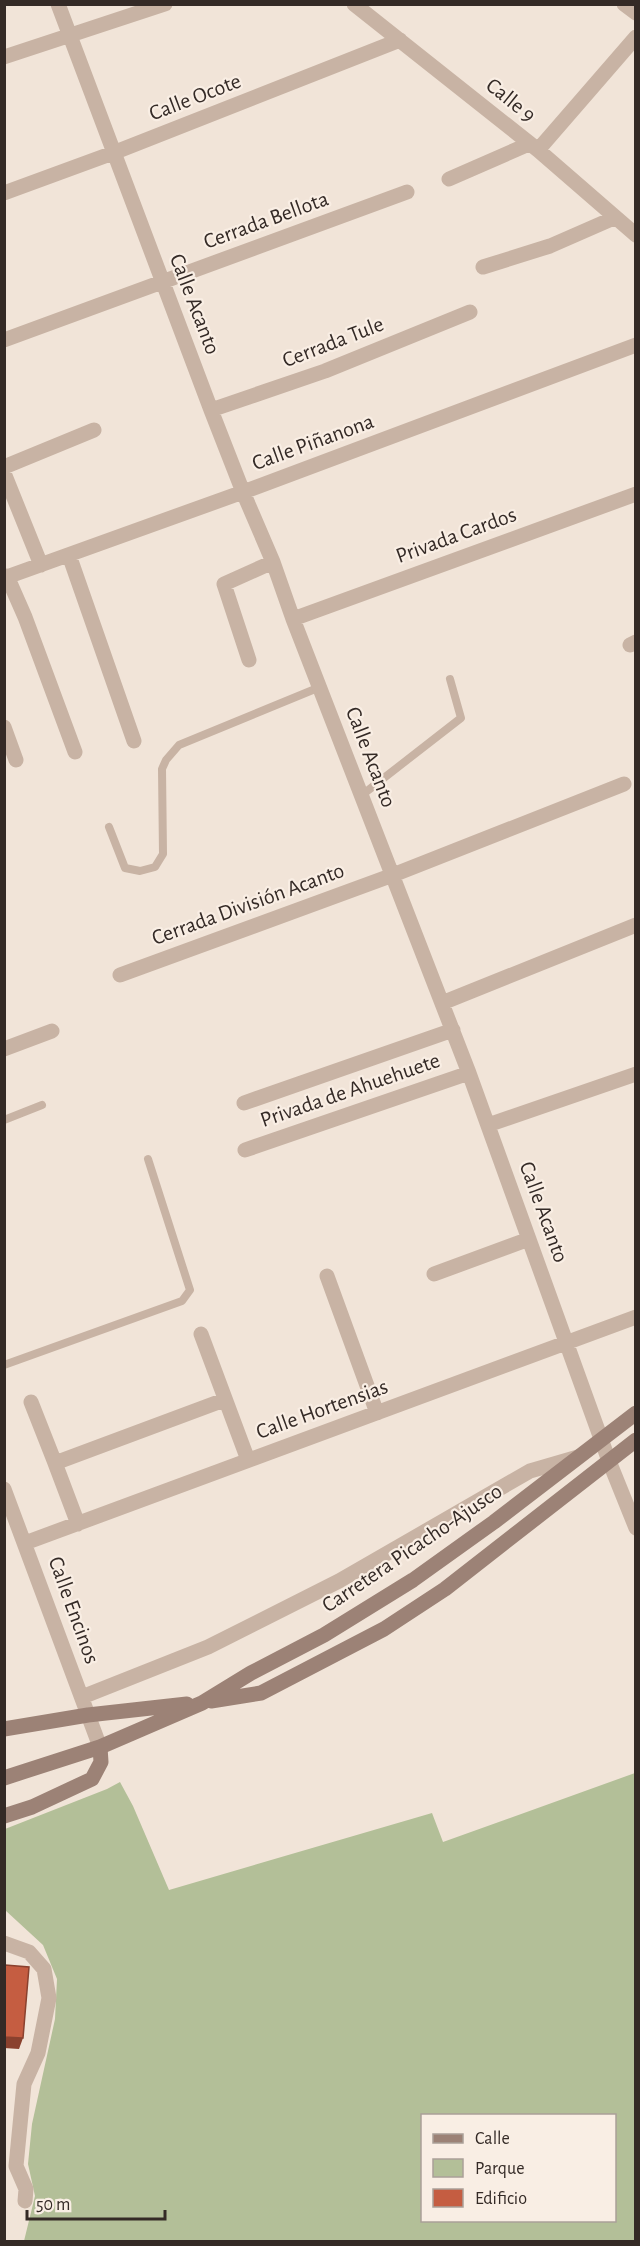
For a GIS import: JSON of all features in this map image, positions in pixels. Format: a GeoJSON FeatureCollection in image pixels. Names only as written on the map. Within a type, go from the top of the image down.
{"type":"FeatureCollection","features":[{"type":"Feature","properties":{"kind":"main road","name":"Carretera Picacho-Ajusco"},"geometry":{"type":"LineString","coordinates":[[4,1778],[100,1747],[202,1703],[251,1673],[324,1635],[413,1580],[636,1413]]}},
{"type":"Feature","properties":{"kind":"main road","name":"Carretera Picacho-Ajusco"},"geometry":{"type":"LineString","coordinates":[[202,1703],[261,1693],[384,1629],[445,1589],[636,1440]]}},
{"type":"Feature","properties":{"kind":"main road"},"geometry":{"type":"LineString","coordinates":[[4,1729],[88,1715],[202,1703]]}},
{"type":"Feature","properties":{"kind":"main road"},"geometry":{"type":"LineString","coordinates":[[4,1816],[32,1807],[92,1779],[101,1762],[100,1747]]}},
{"type":"Feature","properties":{"kind":"street","name":"Calle Acanto"},"geometry":{"type":"LineString","coordinates":[[58,4],[211,410],[273,562],[469,1072],[609,1461],[636,1528]]}},
{"type":"Feature","properties":{"kind":"street"},"geometry":{"type":"LineString","coordinates":[[112,21],[115,4]]}},
{"type":"Feature","properties":{"kind":"street"},"geometry":{"type":"LineString","coordinates":[[4,57],[165,4]]}},
{"type":"Feature","properties":{"kind":"street","name":"Calle 9"},"geometry":{"type":"LineString","coordinates":[[354,4],[534,147],[636,235]]}},
{"type":"Feature","properties":{"kind":"street"},"geometry":{"type":"LineString","coordinates":[[624,4],[636,13]]}},
{"type":"Feature","properties":{"kind":"street"},"geometry":{"type":"LineString","coordinates":[[449,179],[534,147],[636,37]]}},
{"type":"Feature","properties":{"kind":"street","name":"Calle Ocote"},"geometry":{"type":"LineString","coordinates":[[4,193],[113,153],[400,40]]}},
{"type":"Feature","properties":{"kind":"street","name":"Cerrada Bellota"},"geometry":{"type":"LineString","coordinates":[[4,340],[407,192]]}},
{"type":"Feature","properties":{"kind":"street"},"geometry":{"type":"LineString","coordinates":[[483,267],[550,246],[614,218]]}},
{"type":"Feature","properties":{"kind":"street","name":"Cerrada Tule"},"geometry":{"type":"LineString","coordinates":[[211,410],[325,371],[470,312]]}},
{"type":"Feature","properties":{"kind":"street","name":"Calle Piñanona"},"geometry":{"type":"LineString","coordinates":[[6,577],[243,492],[636,345]]}},
{"type":"Feature","properties":{"kind":"street"},"geometry":{"type":"LineString","coordinates":[[4,467],[94,430]]}},
{"type":"Feature","properties":{"kind":"street"},"geometry":{"type":"LineString","coordinates":[[4,473],[41,565]]}},
{"type":"Feature","properties":{"kind":"street","name":"Privada Cardos"},"geometry":{"type":"LineString","coordinates":[[293,619],[636,494]]}},
{"type":"Feature","properties":{"kind":"street"},"geometry":{"type":"LineString","coordinates":[[69,555],[134,741]]}},
{"type":"Feature","properties":{"kind":"street"},"geometry":{"type":"LineString","coordinates":[[249,660],[224,584],[273,562]]}},
{"type":"Feature","properties":{"kind":"street"},"geometry":{"type":"LineString","coordinates":[[6,577],[25,617],[75,752]]}},
{"type":"Feature","properties":{"kind":"street"},"geometry":{"type":"LineString","coordinates":[[4,727],[16,760]]}},
{"type":"Feature","properties":{"kind":"street","name":"Cerrada División Acanto"},"geometry":{"type":"LineString","coordinates":[[120,975],[393,875],[624,784]]}},
{"type":"Feature","properties":{"kind":"street"},"geometry":{"type":"LineString","coordinates":[[442,1003],[636,925]]}},
{"type":"Feature","properties":{"kind":"street"},"geometry":{"type":"LineString","coordinates":[[244,1103],[453,1030]]}},
{"type":"Feature","properties":{"kind":"street"},"geometry":{"type":"LineString","coordinates":[[4,1049],[52,1031]]}},
{"type":"Feature","properties":{"kind":"street","name":"Privada de Ahuehuete"},"geometry":{"type":"LineString","coordinates":[[245,1150],[469,1072]]}},
{"type":"Feature","properties":{"kind":"street"},"geometry":{"type":"LineString","coordinates":[[488,1125],[636,1074]]}},
{"type":"Feature","properties":{"kind":"street"},"geometry":{"type":"LineString","coordinates":[[434,1274],[529,1239]]}},
{"type":"Feature","properties":{"kind":"street"},"geometry":{"type":"LineString","coordinates":[[327,1276],[377,1413]]}},
{"type":"Feature","properties":{"kind":"street","name":"Calle Hortensias"},"geometry":{"type":"LineString","coordinates":[[25,1543],[636,1317]]}},
{"type":"Feature","properties":{"kind":"street"},"geometry":{"type":"LineString","coordinates":[[201,1334],[248,1460]]}},
{"type":"Feature","properties":{"kind":"street"},"geometry":{"type":"LineString","coordinates":[[55,1463],[224,1400]]}},
{"type":"Feature","properties":{"kind":"street"},"geometry":{"type":"LineString","coordinates":[[31,1402],[78,1524]]}},
{"type":"Feature","properties":{"kind":"street"},"geometry":{"type":"LineString","coordinates":[[82,1697],[208,1647],[339,1581],[530,1471],[580,1456]]}},
{"type":"Feature","properties":{"kind":"street","name":"Calle Encinos"},"geometry":{"type":"LineString","coordinates":[[4,1489],[100,1747]]}},
{"type":"Feature","properties":{"kind":"street"},"geometry":{"type":"LineString","coordinates":[[4,1943],[28,1952],[44,1969],[49,1998],[38,2053],[24,2084],[16,2166],[26,2189],[25,2202]]}},
{"type":"Feature","properties":{"kind":"lane"},"geometry":{"type":"LineString","coordinates":[[362,795],[461,718],[450,679]]}},
{"type":"Feature","properties":{"kind":"lane"},"geometry":{"type":"LineString","coordinates":[[109,828],[125,868],[140,871],[155,867],[163,854],[162,769],[178,745],[320,687]]}},
{"type":"Feature","properties":{"kind":"lane"},"geometry":{"type":"LineString","coordinates":[[4,1120],[42,1105]]}},
{"type":"Feature","properties":{"kind":"lane"},"geometry":{"type":"LineString","coordinates":[[4,1365],[182,1301],[186,1296],[190,1290],[148,1159]]}},
{"type":"Feature","properties":{"kind":"green space"},"geometry":{"type":"Polygon","coordinates":[[[635,1773],[635,2241],[24,2241],[35,2196],[28,2164],[32,2124],[55,2019],[57,1979],[43,1945],[5,1910],[5,1829],[120,1782],[133,1806],[169,1890],[432,1813],[443,1842],[635,1773]]]}},
{"type":"Feature","properties":{"kind":"building"},"geometry":{"type":"Polygon","coordinates":[[[5,1965],[29,1967],[23,2038],[4,2037],[5,1965]]]}}]}
